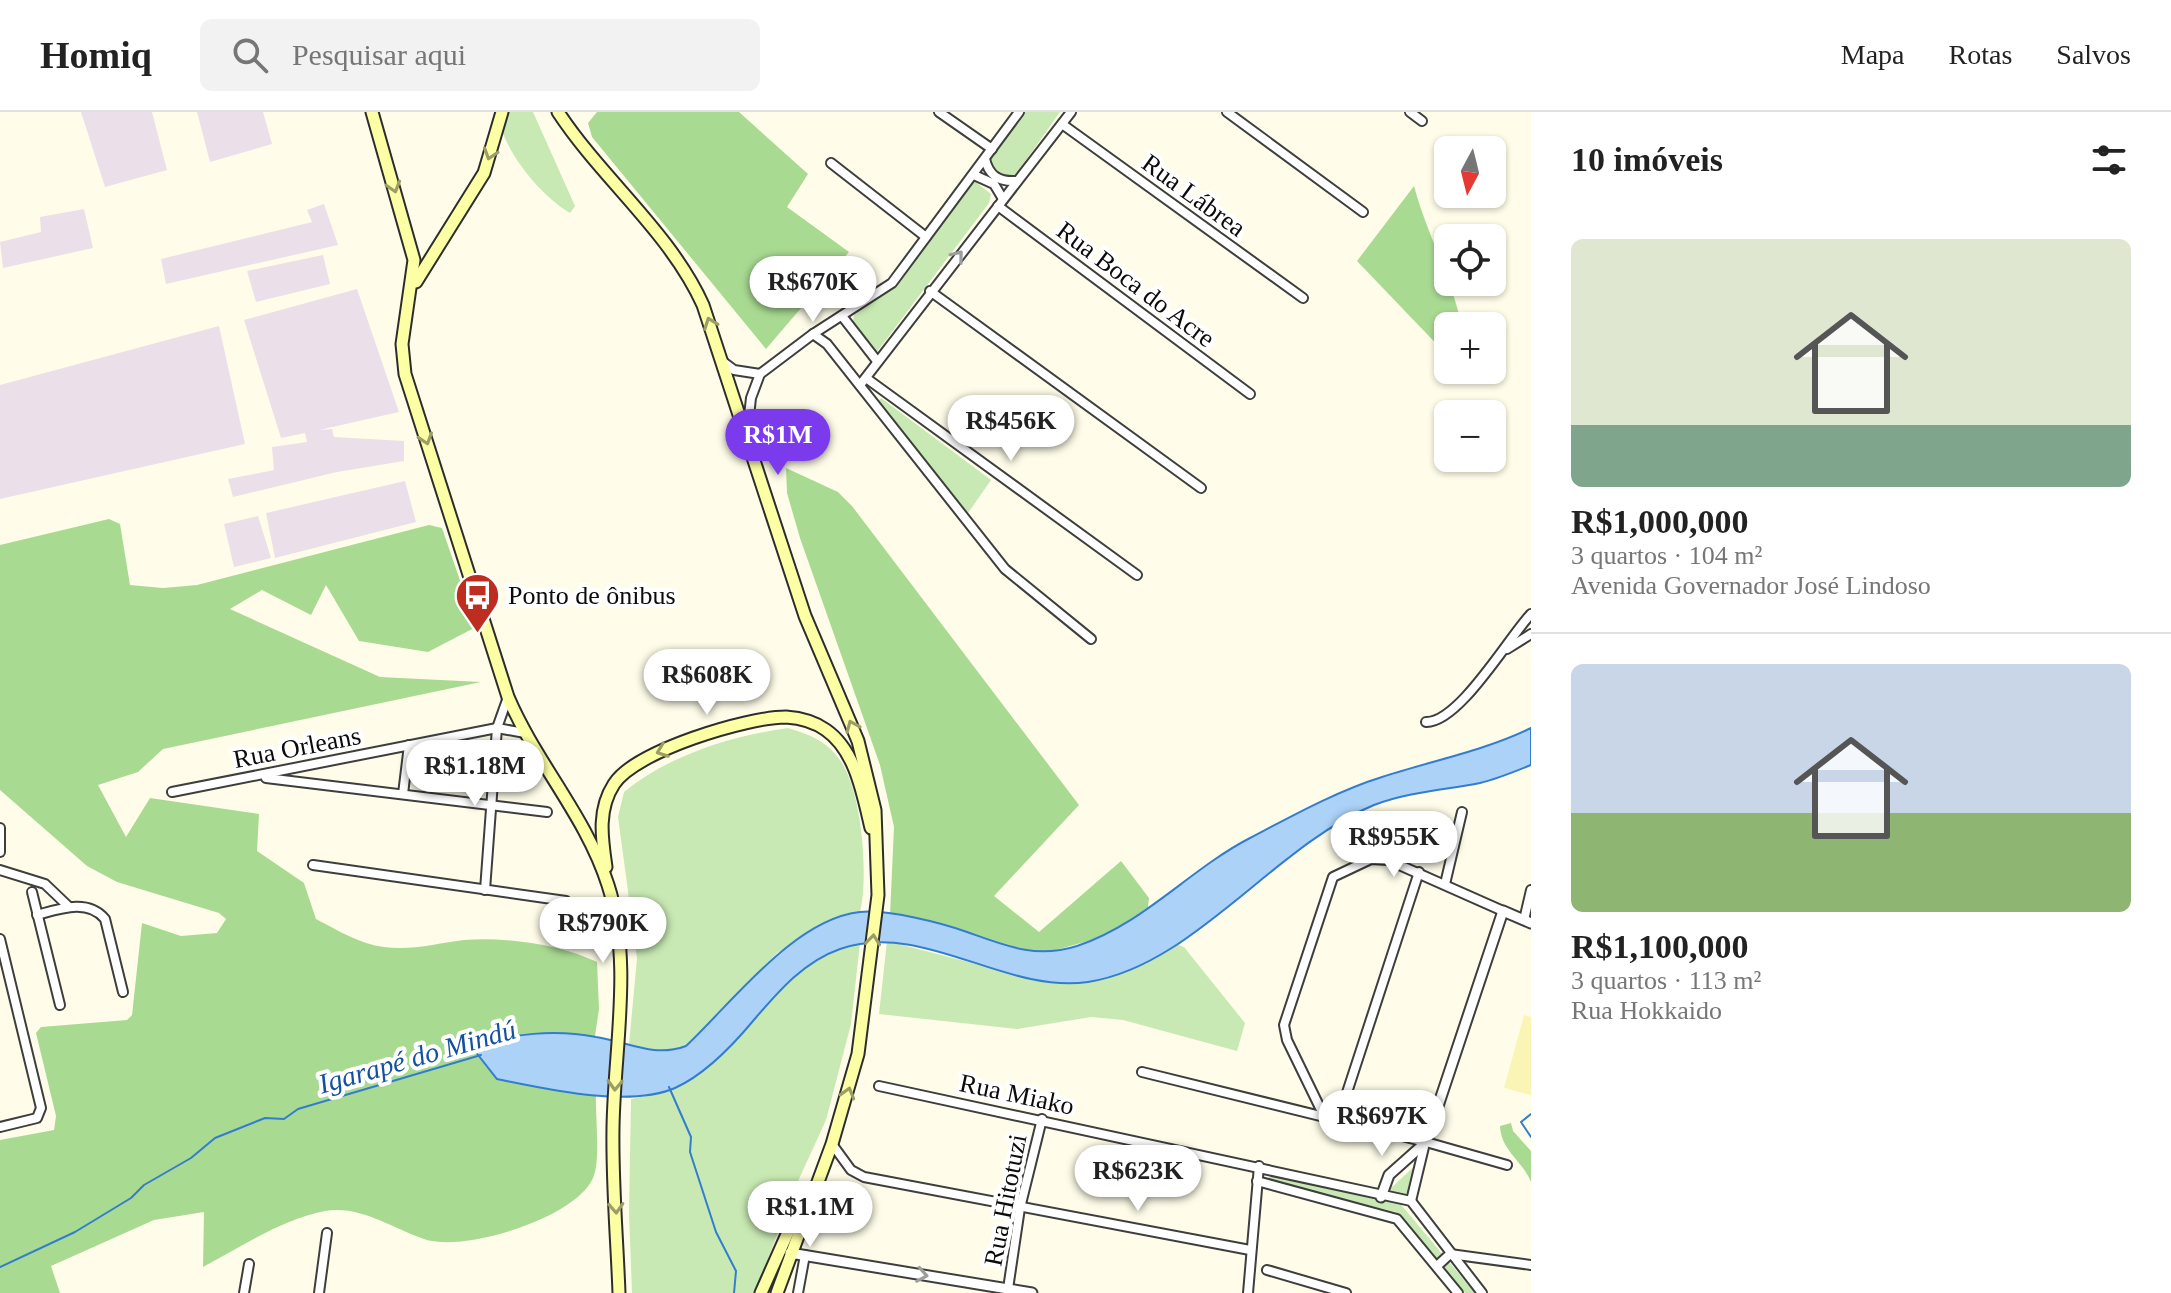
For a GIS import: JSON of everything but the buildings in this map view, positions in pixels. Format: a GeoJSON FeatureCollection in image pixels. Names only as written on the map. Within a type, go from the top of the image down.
{"type":"FeatureCollection","features":[{"type":"Feature","properties":{"kind":"main road"},"geometry":{"type":"LineString","coordinates":[[372,112],[412,248],[412,290],[402,344],[405,374],[508,697],[525,733],[582,823],[609,887]]}},
{"type":"Feature","properties":{"kind":"main road"},"geometry":{"type":"LineString","coordinates":[[412,290],[436,244],[473,194],[484,173],[502,112]]}},
{"type":"Feature","properties":{"kind":"main road"},"geometry":{"type":"LineString","coordinates":[[558,112],[579,144],[692,281],[722,361],[815,645],[858,741],[875,810],[878,895],[858,1054],[832,1144],[777,1293]]}},
{"type":"Feature","properties":{"kind":"main road"},"geometry":{"type":"LineString","coordinates":[[619,1293],[613,1130],[620,955],[602,818],[607,798],[621,775],[643,758],[693,739],[771,718],[809,721],[827,731],[840,744],[854,767],[878,857]]}},
{"type":"Feature","properties":{"kind":"main road"},"geometry":{"type":"LineString","coordinates":[[761,1293],[800,1205],[812,1193]]}},
{"type":"Feature","properties":{"kind":"street"},"geometry":{"type":"LineString","coordinates":[[564,112],[579,144]]}},
{"type":"Feature","properties":{"kind":"street"},"geometry":{"type":"LineString","coordinates":[[939,112],[992,149]]}},
{"type":"Feature","properties":{"kind":"street"},"geometry":{"type":"LineString","coordinates":[[747,439],[751,398],[760,374],[813,334],[892,283],[1019,112]]}},
{"type":"Feature","properties":{"kind":"street"},"geometry":{"type":"LineString","coordinates":[[863,382],[930,291],[1071,112]]}},
{"type":"Feature","properties":{"kind":"street"},"geometry":{"type":"LineString","coordinates":[[1227,112],[1363,212]]}},
{"type":"Feature","properties":{"kind":"street"},"geometry":{"type":"LineString","coordinates":[[1410,112],[1422,121]]}},
{"type":"Feature","properties":{"kind":"street","name":"Rua Lábrea"},"geometry":{"type":"LineString","coordinates":[[1062,124],[1303,298]]}},
{"type":"Feature","properties":{"kind":"street"},"geometry":{"type":"LineString","coordinates":[[985,159],[993,175],[1004,181],[1016,181]]}},
{"type":"Feature","properties":{"kind":"street"},"geometry":{"type":"LineString","coordinates":[[831,163],[926,237]]}},
{"type":"Feature","properties":{"kind":"street","name":"Rua Boca do Acre"},"geometry":{"type":"LineString","coordinates":[[974,175],[994,184],[1000,202],[1250,394]]}},
{"type":"Feature","properties":{"kind":"street"},"geometry":{"type":"LineString","coordinates":[[930,291],[1201,488]]}},
{"type":"Feature","properties":{"kind":"street"},"geometry":{"type":"LineString","coordinates":[[827,344],[826,334],[840,317]]}},
{"type":"Feature","properties":{"kind":"street"},"geometry":{"type":"LineString","coordinates":[[840,317],[877,361]]}},
{"type":"Feature","properties":{"kind":"street"},"geometry":{"type":"LineString","coordinates":[[813,334],[827,344],[863,382],[1005,569],[1091,639]]}},
{"type":"Feature","properties":{"kind":"street"},"geometry":{"type":"LineString","coordinates":[[722,361],[734,370],[760,374]]}},
{"type":"Feature","properties":{"kind":"street"},"geometry":{"type":"LineString","coordinates":[[863,382],[1137,575]]}},
{"type":"Feature","properties":{"kind":"street"},"geometry":{"type":"LineString","coordinates":[[1506,650],[1514,632],[1531,614]]}},
{"type":"Feature","properties":{"kind":"street"},"geometry":{"type":"LineString","coordinates":[[1426,722],[1443,717],[1506,650],[1531,634]]}},
{"type":"Feature","properties":{"kind":"street"},"geometry":{"type":"LineString","coordinates":[[485,890],[497,728],[508,697]]}},
{"type":"Feature","properties":{"kind":"street","name":"Rua Orleans"},"geometry":{"type":"LineString","coordinates":[[172,792],[497,728],[525,733]]}},
{"type":"Feature","properties":{"kind":"street"},"geometry":{"type":"LineString","coordinates":[[403,794],[409,745]]}},
{"type":"Feature","properties":{"kind":"street"},"geometry":{"type":"LineString","coordinates":[[256,776],[547,812]]}},
{"type":"Feature","properties":{"kind":"street"},"geometry":{"type":"LineString","coordinates":[[1445,884],[1462,812]]}},
{"type":"Feature","properties":{"kind":"street"},"geometry":{"type":"LineString","coordinates":[[0,828],[0,852]]}},
{"type":"Feature","properties":{"kind":"street"},"geometry":{"type":"LineString","coordinates":[[1324,1116],[1287,1040],[1286,1017],[1333,877],[1375,858],[1419,872],[1527,922],[1531,890]]}},
{"type":"Feature","properties":{"kind":"street"},"geometry":{"type":"LineString","coordinates":[[313,865],[566,901]]}},
{"type":"Feature","properties":{"kind":"street"},"geometry":{"type":"LineString","coordinates":[[0,870],[45,884],[68,906]]}},
{"type":"Feature","properties":{"kind":"street"},"geometry":{"type":"LineString","coordinates":[[1338,1120],[1419,872]]}},
{"type":"Feature","properties":{"kind":"street"},"geometry":{"type":"LineString","coordinates":[[32,892],[60,1005]]}},
{"type":"Feature","properties":{"kind":"street"},"geometry":{"type":"LineString","coordinates":[[37,915],[68,906],[95,911],[105,919],[123,992]]}},
{"type":"Feature","properties":{"kind":"street"},"geometry":{"type":"LineString","coordinates":[[1482,1293],[1411,1201],[1425,1144],[1503,911]]}},
{"type":"Feature","properties":{"kind":"street"},"geometry":{"type":"LineString","coordinates":[[0,939],[41,1108],[37,1118],[0,1127]]}},
{"type":"Feature","properties":{"kind":"street"},"geometry":{"type":"LineString","coordinates":[[1142,1072],[1507,1165]]}},
{"type":"Feature","properties":{"kind":"street","name":"Rua Miako"},"geometry":{"type":"LineString","coordinates":[[879,1086],[1259,1166],[1381,1197],[1411,1201]]}},
{"type":"Feature","properties":{"kind":"street","name":"Rua Hitotuzi"},"geometry":{"type":"LineString","coordinates":[[1008,1289],[1020,1208],[1042,1119]]}},
{"type":"Feature","properties":{"kind":"street"},"geometry":{"type":"LineString","coordinates":[[832,1144],[851,1170],[864,1177],[1250,1250]]}},
{"type":"Feature","properties":{"kind":"street"},"geometry":{"type":"LineString","coordinates":[[1381,1197],[1389,1175],[1425,1144]]}},
{"type":"Feature","properties":{"kind":"street"},"geometry":{"type":"LineString","coordinates":[[1248,1293],[1259,1166]]}},
{"type":"Feature","properties":{"kind":"street"},"geometry":{"type":"LineString","coordinates":[[1257,1181],[1397,1219],[1458,1293]]}},
{"type":"Feature","properties":{"kind":"street"},"geometry":{"type":"LineString","coordinates":[[319,1293],[327,1233]]}},
{"type":"Feature","properties":{"kind":"street"},"geometry":{"type":"LineString","coordinates":[[790,1253],[995,1290],[1032,1293]]}},
{"type":"Feature","properties":{"kind":"street"},"geometry":{"type":"LineString","coordinates":[[1450,1254],[1531,1265]]}},
{"type":"Feature","properties":{"kind":"street"},"geometry":{"type":"LineString","coordinates":[[1437,1266],[1450,1254]]}},
{"type":"Feature","properties":{"kind":"street"},"geometry":{"type":"LineString","coordinates":[[798,1293],[805,1255]]}},
{"type":"Feature","properties":{"kind":"street"},"geometry":{"type":"LineString","coordinates":[[244,1293],[249,1264]]}},
{"type":"Feature","properties":{"kind":"street"},"geometry":{"type":"LineString","coordinates":[[1267,1270],[1346,1293]]}},
{"type":"Feature","properties":{"kind":"shaded area"},"geometry":{"type":"Polygon","coordinates":[[[81,112],[152,112],[167,170],[105,187],[81,112]]]}},
{"type":"Feature","properties":{"kind":"shaded area"},"geometry":{"type":"Polygon","coordinates":[[[197,112],[263,112],[272,144],[210,162],[197,112]]]}},
{"type":"Feature","properties":{"kind":"shaded area"},"geometry":{"type":"Polygon","coordinates":[[[324,204],[338,245],[166,284],[161,259],[312,222],[307,210],[324,204]]]}},
{"type":"Feature","properties":{"kind":"shaded area"},"geometry":{"type":"Polygon","coordinates":[[[84,209],[93,248],[3,268],[0,242],[41,232],[40,217],[84,209]]]}},
{"type":"Feature","properties":{"kind":"shaded area"},"geometry":{"type":"Polygon","coordinates":[[[323,255],[330,284],[256,302],[247,271],[323,255]]]}},
{"type":"Feature","properties":{"kind":"shaded area"},"geometry":{"type":"Polygon","coordinates":[[[357,289],[399,412],[319,430],[332,429],[334,437],[404,441],[404,461],[337,472],[233,497],[228,479],[274,470],[272,447],[307,442],[305,433],[281,438],[244,320],[357,289]]]}},
{"type":"Feature","properties":{"kind":"shaded area"},"geometry":{"type":"Polygon","coordinates":[[[219,326],[245,444],[0,499],[0,385],[219,326]]]}},
{"type":"Feature","properties":{"kind":"shaded area"},"geometry":{"type":"Polygon","coordinates":[[[405,481],[416,522],[275,558],[266,513],[405,481]]]}},
{"type":"Feature","properties":{"kind":"shaded area"},"geometry":{"type":"Polygon","coordinates":[[[258,516],[271,558],[234,567],[224,524],[258,516]]]}},
{"type":"Feature","properties":{"kind":"green space"},"geometry":{"type":"Polygon","coordinates":[[[498,112],[533,112],[575,206],[570,213],[546,195],[514,155],[500,126],[498,112]]]}},
{"type":"Feature","properties":{"kind":"green space"},"geometry":{"type":"Polygon","coordinates":[[[597,112],[739,112],[808,174],[787,207],[849,252],[766,349],[592,137],[588,123],[597,112]]]}},
{"type":"Feature","properties":{"kind":"green space"},"geometry":{"type":"Polygon","coordinates":[[[1023,112],[1060,112],[1015,176],[1002,178],[990,166],[990,156],[1023,112]]]}},
{"type":"Feature","properties":{"kind":"green space"},"geometry":{"type":"Polygon","coordinates":[[[973,180],[991,194],[989,203],[876,353],[853,321],[854,315],[892,286],[973,180]]]}},
{"type":"Feature","properties":{"kind":"green space"},"geometry":{"type":"Polygon","coordinates":[[[1414,186],[1434,244],[1434,296],[1454,296],[1458,312],[1434,312],[1434,341],[1357,261],[1414,186]]]}},
{"type":"Feature","properties":{"kind":"green space"},"geometry":{"type":"Polygon","coordinates":[[[881,398],[991,480],[968,513],[877,403],[881,398]]]}},
{"type":"Feature","properties":{"kind":"green space"},"geometry":{"type":"Polygon","coordinates":[[[786,468],[838,492],[852,506],[1079,805],[994,896],[1039,932],[1121,861],[1149,898],[1148,907],[1106,936],[1045,953],[1012,950],[964,931],[890,915],[894,827],[880,765],[800,538],[787,493],[786,468]]]}},
{"type":"Feature","properties":{"kind":"green space"},"geometry":{"type":"Polygon","coordinates":[[[109,519],[120,524],[130,585],[163,588],[197,585],[429,525],[442,528],[476,627],[428,652],[359,641],[326,585],[311,615],[262,590],[230,609],[380,677],[481,682],[163,749],[138,772],[98,785],[126,837],[150,798],[259,814],[257,851],[304,883],[316,919],[366,943],[404,948],[464,940],[515,941],[549,946],[597,962],[599,1009],[595,1036],[524,1036],[491,1040],[497,1079],[552,1090],[596,1093],[597,1149],[593,1178],[582,1193],[565,1206],[517,1229],[464,1241],[442,1242],[424,1239],[363,1214],[325,1211],[278,1227],[203,1267],[204,1212],[154,1220],[51,1266],[60,1293],[0,1293],[0,1140],[54,1130],[56,1116],[36,1033],[41,1027],[127,1020],[132,1015],[142,923],[181,936],[217,933],[226,919],[219,913],[117,882],[87,866],[0,790],[0,545],[109,519]]]}},
{"type":"Feature","properties":{"kind":"green space"},"geometry":{"type":"Polygon","coordinates":[[[788,728],[826,745],[845,768],[861,830],[864,876],[860,912],[830,923],[777,953],[686,1046],[658,1051],[629,1045],[637,958],[618,817],[624,792],[661,768],[702,749],[745,736],[788,728]]]}},
{"type":"Feature","properties":{"kind":"green space"},"geometry":{"type":"Polygon","coordinates":[[[887,941],[1035,979],[1073,983],[1123,971],[1176,944],[1184,947],[1245,1023],[1237,1051],[1123,1020],[1091,1017],[1017,1029],[879,1014],[887,941]]]}},
{"type":"Feature","properties":{"kind":"green space"},"geometry":{"type":"Polygon","coordinates":[[[860,943],[851,1024],[826,1120],[794,1190],[755,1293],[632,1293],[629,1214],[631,1099],[673,1088],[704,1070],[804,970],[829,954],[860,943]]]}},
{"type":"Feature","properties":{"kind":"green space"},"geometry":{"type":"Polygon","coordinates":[[[1511,1123],[1513,1131],[1531,1151],[1531,1182],[1501,1135],[1500,1126],[1511,1123]]]}},
{"type":"Feature","properties":{"kind":"green space"},"geometry":{"type":"Polygon","coordinates":[[[1419,1162],[1411,1190],[1397,1200],[1475,1293],[1465,1293],[1396,1212],[1269,1182],[1269,1173],[1388,1201],[1393,1198],[1391,1188],[1419,1162]]]}},
{"type":"Feature","properties":{"kind":"sand"},"geometry":{"type":"Polygon","coordinates":[[[1524,1015],[1531,1017],[1531,1095],[1504,1088],[1524,1015]]]}},
{"type":"Feature","properties":{"kind":"water"},"geometry":{"type":"Polygon","coordinates":[[[1531,728],[1531,765],[1480,783],[1413,794],[1374,805],[1337,824],[1302,848],[1198,930],[1163,953],[1126,971],[1088,982],[1057,983],[1025,978],[933,950],[902,944],[871,943],[840,949],[814,962],[792,979],[727,1049],[697,1075],[675,1088],[656,1094],[587,1095],[497,1079],[475,1051],[502,1039],[550,1033],[596,1037],[652,1050],[686,1046],[788,946],[835,918],[860,912],[929,921],[1021,949],[1048,951],[1077,946],[1123,925],[1228,851],[1315,804],[1365,783],[1476,749],[1531,728]]]}},
{"type":"Feature","properties":{"kind":"waterway","name":"Igarapé do Mindú"},"geometry":{"type":"LineString","coordinates":[[0,1267],[75,1232],[131,1198],[144,1185],[191,1158],[215,1138],[265,1118],[284,1119],[298,1109],[481,1055]]}},
{"type":"Feature","properties":{"kind":"waterway"},"geometry":{"type":"LineString","coordinates":[[669,1087],[691,1137],[690,1152],[716,1232],[736,1271],[734,1293]]}},
{"type":"Feature","properties":{"kind":"waterway"},"geometry":{"type":"LineString","coordinates":[[1531,1114],[1521,1122],[1531,1137]]}},
{"type":"Feature","properties":{"kind":"place","name":"Ponto de ônibus"},"geometry":{"type":"Point","coordinates":[477,634]}}]}
